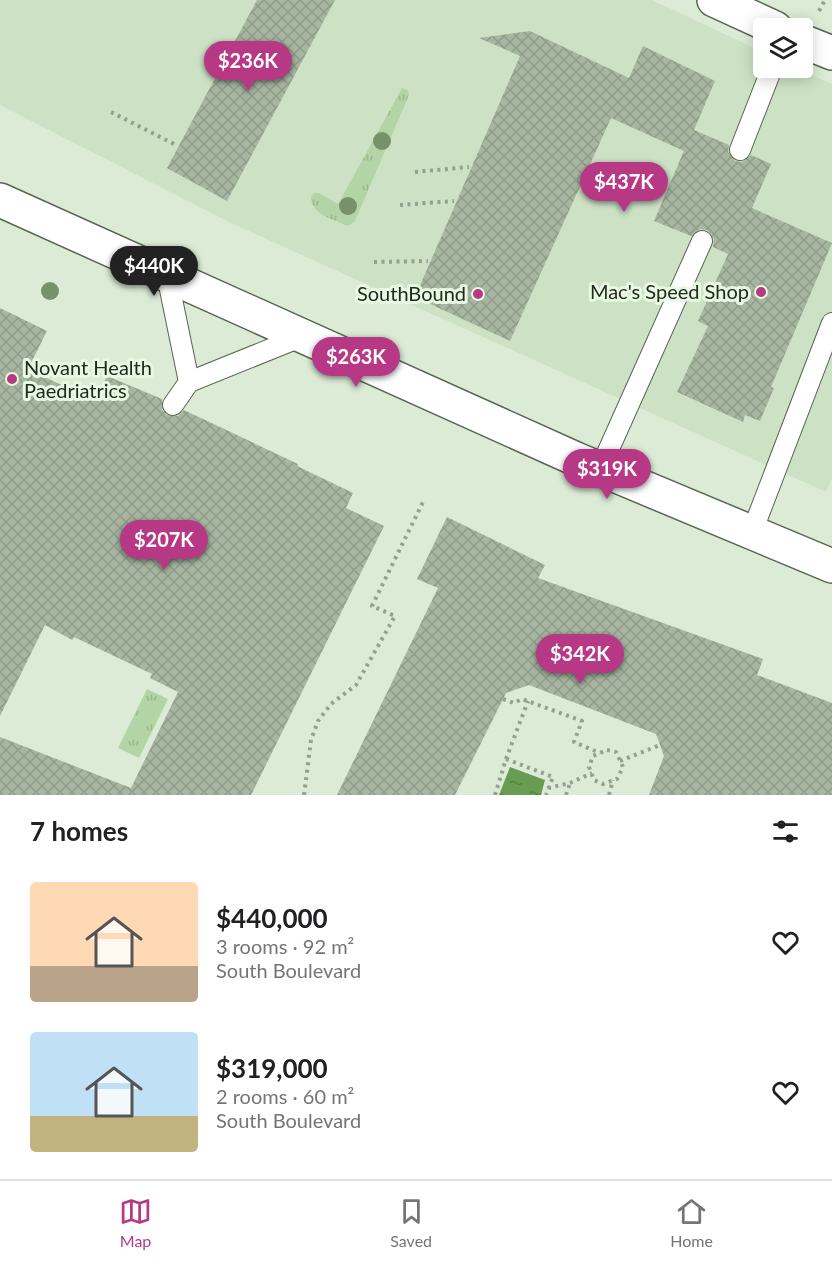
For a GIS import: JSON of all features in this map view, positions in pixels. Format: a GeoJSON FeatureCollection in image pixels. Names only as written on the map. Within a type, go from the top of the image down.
{"type":"FeatureCollection","features":[{"type":"Feature","properties":{"kind":"main road"},"geometry":{"type":"LineString","coordinates":[[714,0],[753,18]]}},
{"type":"Feature","properties":{"kind":"main road"},"geometry":{"type":"LineString","coordinates":[[813,45],[832,53]]}},
{"type":"Feature","properties":{"kind":"main road"},"geometry":{"type":"LineString","coordinates":[[0,201],[600,469],[832,566]]}},
{"type":"Feature","properties":{"kind":"lane"},"geometry":{"type":"LineString","coordinates":[[740,150],[768,78]]}},
{"type":"Feature","properties":{"kind":"lane"},"geometry":{"type":"LineString","coordinates":[[600,469],[702,241]]}},
{"type":"Feature","properties":{"kind":"lane"},"geometry":{"type":"LineString","coordinates":[[167,274],[189,382]]}},
{"type":"Feature","properties":{"kind":"lane"},"geometry":{"type":"LineString","coordinates":[[752,532],[832,322]]}},
{"type":"Feature","properties":{"kind":"lane"},"geometry":{"type":"LineString","coordinates":[[173,405],[189,382],[303,336]]}},
{"type":"Feature","properties":{"kind":"path"},"geometry":{"type":"LineString","coordinates":[[819,12],[825,0]]}},
{"type":"Feature","properties":{"kind":"path"},"geometry":{"type":"LineString","coordinates":[[111,112],[176,145]]}},
{"type":"Feature","properties":{"kind":"path"},"geometry":{"type":"LineString","coordinates":[[415,172],[469,167]]}},
{"type":"Feature","properties":{"kind":"path"},"geometry":{"type":"LineString","coordinates":[[400,206],[454,201]]}},
{"type":"Feature","properties":{"kind":"path"},"geometry":{"type":"LineString","coordinates":[[374,262],[428,261]]}},
{"type":"Feature","properties":{"kind":"path"},"geometry":{"type":"LineString","coordinates":[[304,795],[311,740],[318,721],[331,704],[356,685],[395,616],[372,606],[423,502]]}},
{"type":"Feature","properties":{"kind":"path"},"geometry":{"type":"LineString","coordinates":[[502,699],[514,703],[522,699],[582,721],[574,742],[600,753]]}},
{"type":"Feature","properties":{"kind":"path"},"geometry":{"type":"LineString","coordinates":[[495,795],[528,701]]}},
{"type":"Feature","properties":{"kind":"path"},"geometry":{"type":"LineString","coordinates":[[620,761],[660,745]]}},
{"type":"Feature","properties":{"kind":"path"},"geometry":{"type":"LineString","coordinates":[[607,750],[616,752],[620,761],[623,767],[617,779],[603,784],[594,780],[589,767],[593,756],[607,750]]}},
{"type":"Feature","properties":{"kind":"path"},"geometry":{"type":"LineString","coordinates":[[506,759],[553,777],[546,795]]}},
{"type":"Feature","properties":{"kind":"path"},"geometry":{"type":"LineString","coordinates":[[548,788],[570,783],[592,773]]}},
{"type":"Feature","properties":{"kind":"path"},"geometry":{"type":"LineString","coordinates":[[609,795],[613,780]]}},
{"type":"Feature","properties":{"kind":"path"},"geometry":{"type":"LineString","coordinates":[[566,795],[570,783]]}},
{"type":"Feature","properties":{"kind":"shaded area"},"geometry":{"type":"Polygon","coordinates":[[[0,0],[652,0],[753,47],[753,78],[813,78],[813,76],[832,84],[832,478],[826,492],[231,223],[0,105],[0,0]]]}},
{"type":"Feature","properties":{"kind":"green space"},"geometry":{"type":"Polygon","coordinates":[[[402,88],[408,90],[409,95],[355,221],[350,225],[345,225],[318,212],[314,208],[311,196],[319,193],[338,204],[402,88]]]}},
{"type":"Feature","properties":{"kind":"green space"},"geometry":{"type":"Polygon","coordinates":[[[147,689],[168,699],[139,758],[118,748],[147,689]]]}},
{"type":"Feature","properties":{"kind":"water"},"geometry":{"type":"Polygon","coordinates":[[[510,767],[545,780],[541,795],[499,795],[510,767]]]}},
{"type":"Feature","properties":{"kind":"building"},"geometry":{"type":"Polygon","coordinates":[[[257,0],[335,0],[227,201],[167,168],[257,0]]]}},
{"type":"Feature","properties":{"kind":"building"},"geometry":{"type":"Polygon","coordinates":[[[530,31],[629,78],[643,46],[715,81],[694,130],[729,145],[728,152],[735,161],[742,162],[751,155],[771,164],[752,208],[832,243],[771,387],[774,388],[760,421],[745,415],[743,422],[677,392],[708,326],[698,321],[728,254],[713,247],[714,239],[707,230],[700,229],[691,236],[654,221],[684,151],[611,118],[510,341],[415,297],[520,56],[479,38],[530,31]]]}},
{"type":"Feature","properties":{"kind":"building"},"geometry":{"type":"Polygon","coordinates":[[[0,308],[47,331],[28,369],[95,401],[107,376],[162,399],[162,410],[167,415],[178,416],[184,410],[353,493],[346,508],[384,526],[251,795],[0,795],[0,737],[131,788],[178,692],[150,678],[152,674],[74,637],[72,640],[45,625],[0,716],[0,308]]]}},
{"type":"Feature","properties":{"kind":"building"},"geometry":{"type":"Polygon","coordinates":[[[447,517],[545,565],[538,578],[763,659],[757,675],[832,703],[832,795],[649,795],[664,756],[656,734],[529,685],[506,693],[455,795],[337,795],[438,588],[417,579],[447,517]]]}},
{"type":"Feature","properties":{"kind":"place","name":"Mac's Speed Shop"},"geometry":{"type":"Point","coordinates":[761,292]}},
{"type":"Feature","properties":{"kind":"place","name":"SouthBound"},"geometry":{"type":"Point","coordinates":[478,294]}},
{"type":"Feature","properties":{"kind":"place","name":"Novant Health Paedriatrics"},"geometry":{"type":"Point","coordinates":[12,379]}}]}
